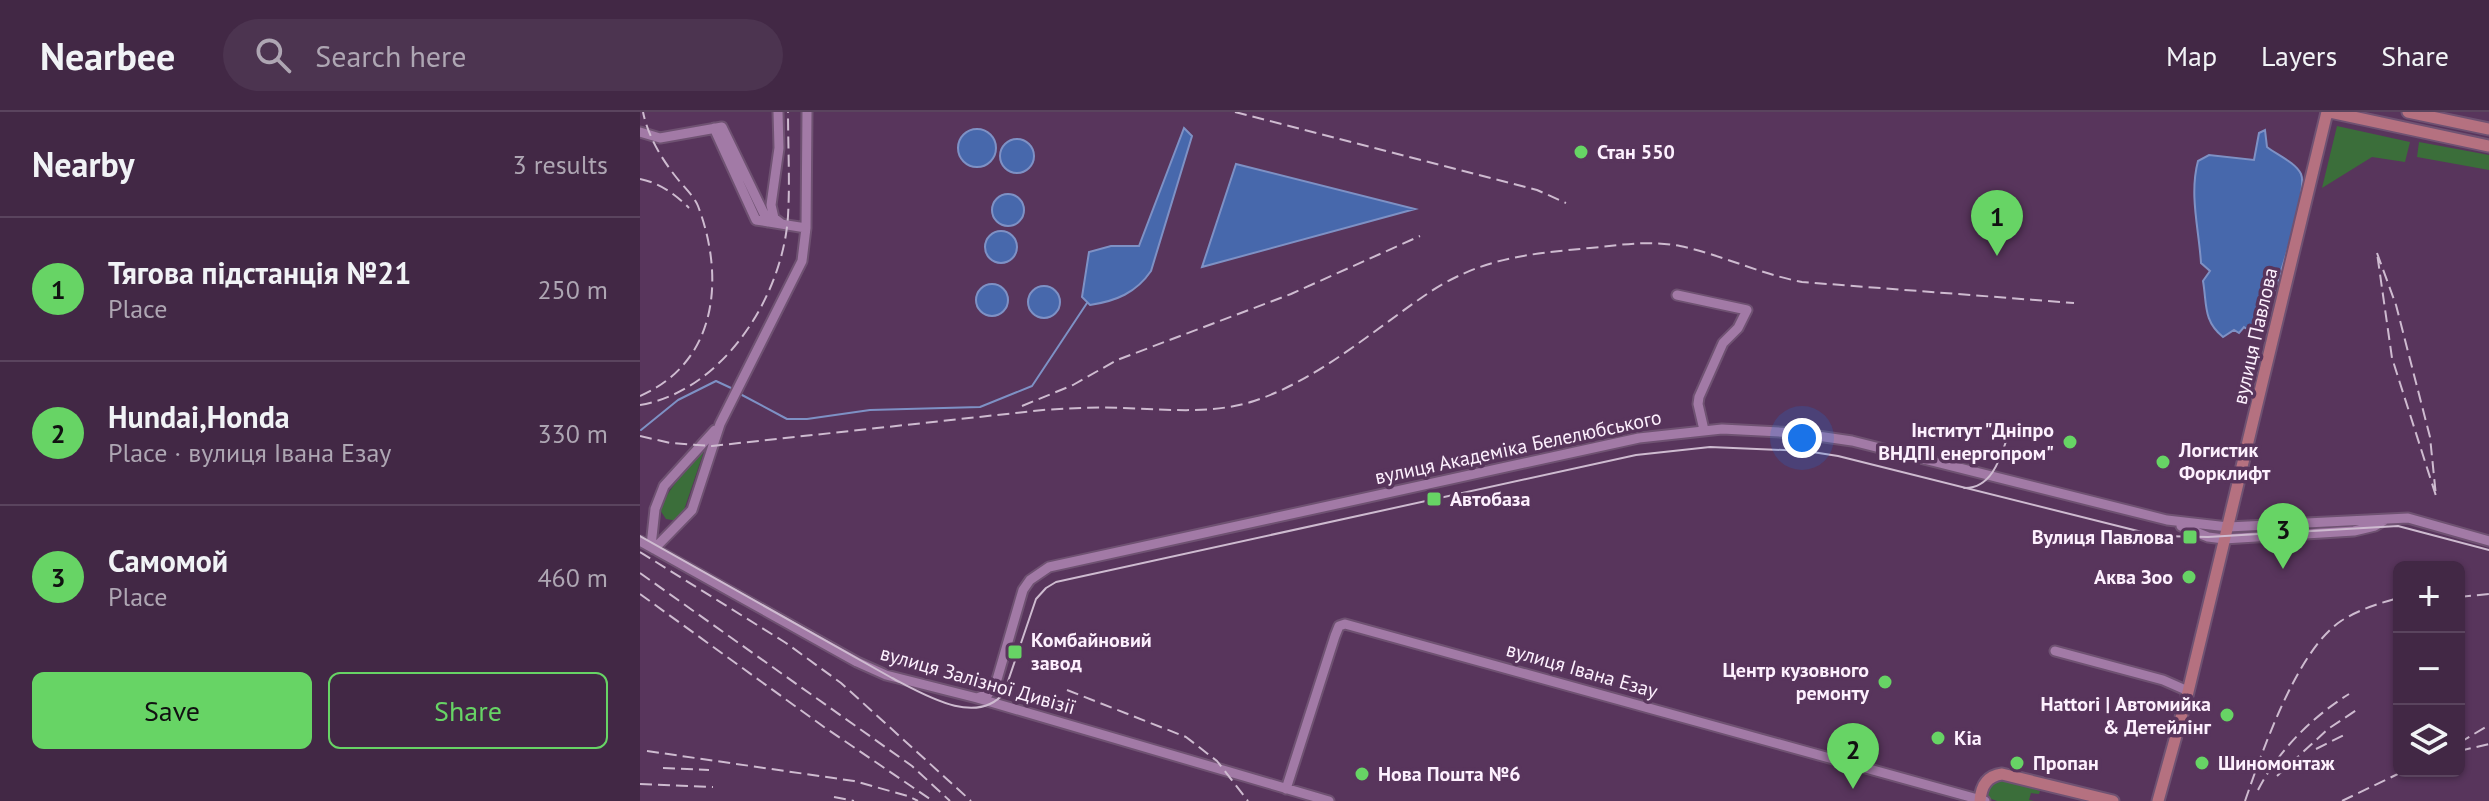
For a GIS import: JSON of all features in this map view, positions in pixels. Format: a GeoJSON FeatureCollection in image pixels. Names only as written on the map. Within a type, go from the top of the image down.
{"type":"FeatureCollection","features":[{"type":"Feature","properties":{"kind":"main road"},"geometry":{"type":"LineString","coordinates":[[2328,112],[2489,146]]}},
{"type":"Feature","properties":{"kind":"main road","name":"вулиця Павлова"},"geometry":{"type":"LineString","coordinates":[[2158,801],[2188,691],[2328,112]]}},
{"type":"Feature","properties":{"kind":"main road"},"geometry":{"type":"LineString","coordinates":[[2408,112],[2489,129]]}},
{"type":"Feature","properties":{"kind":"main road","name":"вулиця Івана Езау"},"geometry":{"type":"LineString","coordinates":[[1981,801],[1988,779],[2002,774],[2113,801]]}},
{"type":"Feature","properties":{"kind":"street"},"geometry":{"type":"LineString","coordinates":[[778,112],[779,148],[771,205],[774,218],[782,224]]}},
{"type":"Feature","properties":{"kind":"street"},"geometry":{"type":"LineString","coordinates":[[652,548],[692,510],[720,424],[797,273],[805,246],[807,112]]}},
{"type":"Feature","properties":{"kind":"street"},"geometry":{"type":"LineString","coordinates":[[640,132],[660,138],[714,128],[756,220],[806,228]]}},
{"type":"Feature","properties":{"kind":"street"},"geometry":{"type":"LineString","coordinates":[[1677,295],[1747,310],[1738,328],[1723,343],[1699,397],[1704,430]]}},
{"type":"Feature","properties":{"kind":"street"},"geometry":{"type":"LineString","coordinates":[[652,548],[655,509],[664,486],[720,424]]}},
{"type":"Feature","properties":{"kind":"street","name":"вулиця Академіка Белелюбського"},"geometry":{"type":"LineString","coordinates":[[977,698],[988,694],[999,677],[1023,590],[1030,580],[1049,567],[1556,455],[1649,436],[1704,430],[1763,430],[1829,437],[2167,520],[2208,537],[2226,533],[2354,531],[2375,526],[2388,518],[2431,523],[2489,541]]}},
{"type":"Feature","properties":{"kind":"street","name":"вулиця Залізної Дивізії"},"geometry":{"type":"LineString","coordinates":[[640,541],[857,662],[886,675],[977,698],[1329,801]]}},
{"type":"Feature","properties":{"kind":"street","name":"вулиця Івана Езау"},"geometry":{"type":"LineString","coordinates":[[1286,789],[1335,636],[1339,626],[1345,624],[1981,801]]}},
{"type":"Feature","properties":{"kind":"street"},"geometry":{"type":"LineString","coordinates":[[2055,651],[2163,680],[2188,691]]}},
{"type":"Feature","properties":{"kind":"green space"},"geometry":{"type":"Polygon","coordinates":[[[2337,126],[2410,142],[2405,162],[2372,157],[2322,188],[2337,126]]]}},
{"type":"Feature","properties":{"kind":"green space"},"geometry":{"type":"Polygon","coordinates":[[[2419,142],[2489,155],[2489,170],[2417,157],[2419,142]]]}},
{"type":"Feature","properties":{"kind":"green space"},"geometry":{"type":"Polygon","coordinates":[[[704,451],[683,513],[678,521],[666,519],[660,510],[668,494],[704,451]]]}},
{"type":"Feature","properties":{"kind":"green space"},"geometry":{"type":"Polygon","coordinates":[[[2001,779],[2040,791],[2039,794],[2031,793],[2029,800],[2034,801],[1997,801],[1986,797],[1992,784],[2001,779]]]}},
{"type":"Feature","properties":{"kind":"water"},"geometry":{"type":"Polygon","coordinates":[[[1184,128],[1192,136],[1151,271],[1125,295],[1090,305],[1082,297],[1089,252],[1111,246],[1139,246],[1184,128]]]}},
{"type":"Feature","properties":{"kind":"water"},"geometry":{"type":"Polygon","coordinates":[[[977,129],[990,135],[996,148],[990,161],[977,167],[964,161],[958,148],[964,135],[977,129]]]}},
{"type":"Feature","properties":{"kind":"water"},"geometry":{"type":"Polygon","coordinates":[[[2265,130],[2267,147],[2290,162],[2301,174],[2301,197],[2273,295],[2265,297],[2262,325],[2253,333],[2244,327],[2239,333],[2234,330],[2223,337],[2212,325],[2206,305],[2203,281],[2210,271],[2201,263],[2195,212],[2195,174],[2198,161],[2209,155],[2254,160],[2259,133],[2265,130]]]}},
{"type":"Feature","properties":{"kind":"water"},"geometry":{"type":"Polygon","coordinates":[[[1017,139],[1029,144],[1034,156],[1029,168],[1017,173],[1005,168],[1000,156],[1005,144],[1017,139]]]}},
{"type":"Feature","properties":{"kind":"water"},"geometry":{"type":"Polygon","coordinates":[[[1236,164],[1415,209],[1202,267],[1236,164]]]}},
{"type":"Feature","properties":{"kind":"water"},"geometry":{"type":"Polygon","coordinates":[[[1008,194],[1019,199],[1024,210],[1019,221],[1008,226],[997,221],[992,210],[997,199],[1008,194]]]}},
{"type":"Feature","properties":{"kind":"water"},"geometry":{"type":"Polygon","coordinates":[[[1001,231],[1012,236],[1017,247],[1012,258],[1001,263],[990,258],[985,247],[990,236],[1001,231]]]}},
{"type":"Feature","properties":{"kind":"water"},"geometry":{"type":"Polygon","coordinates":[[[992,284],[1003,289],[1008,300],[1003,311],[992,316],[981,311],[976,300],[981,289],[992,284]]]}},
{"type":"Feature","properties":{"kind":"water"},"geometry":{"type":"Polygon","coordinates":[[[1044,286],[1055,291],[1060,302],[1055,313],[1044,318],[1033,313],[1028,302],[1033,291],[1044,286]]]}},
{"type":"Feature","properties":{"kind":"waterway"},"geometry":{"type":"LineString","coordinates":[[742,395],[787,419],[870,410],[980,407],[1032,386],[1087,303]]}},
{"type":"Feature","properties":{"kind":"waterway"},"geometry":{"type":"LineString","coordinates":[[641,430],[678,400],[716,381],[731,388]]}},
{"type":"Feature","properties":{"kind":"tram line"},"geometry":{"type":"LineString","coordinates":[[1964,488],[1975,487],[1990,475],[2011,427]]}},
{"type":"Feature","properties":{"kind":"tram line"},"geometry":{"type":"LineString","coordinates":[[640,536],[892,678],[934,699],[964,707],[992,703],[1004,693],[1036,599],[1056,582],[1636,455],[1710,447],[1806,451],[1838,456],[2158,536],[2208,537],[2398,526],[2489,550]]}},
{"type":"Feature","properties":{"kind":"railway"},"geometry":{"type":"LineString","coordinates":[[640,396],[666,381],[686,362],[700,340],[712,288],[711,261],[698,206],[660,154],[643,112]]}},
{"type":"Feature","properties":{"kind":"railway"},"geometry":{"type":"LineString","coordinates":[[640,405],[670,396],[697,381],[722,360],[761,307],[784,247],[788,216],[788,112]]}},
{"type":"Feature","properties":{"kind":"railway"},"geometry":{"type":"LineString","coordinates":[[1235,112],[1537,190],[1566,203]]}},
{"type":"Feature","properties":{"kind":"railway"},"geometry":{"type":"LineString","coordinates":[[640,179],[667,190],[689,208]]}},
{"type":"Feature","properties":{"kind":"railway"},"geometry":{"type":"LineString","coordinates":[[1022,406],[1073,385],[1117,360],[1291,294],[1420,236]]}},
{"type":"Feature","properties":{"kind":"railway"},"geometry":{"type":"LineString","coordinates":[[640,436],[670,443],[712,446],[1043,410],[1188,410],[1238,405],[1300,381],[1424,296],[1464,273],[1524,256],[1624,244],[1680,246],[1802,282],[2074,303]]}},
{"type":"Feature","properties":{"kind":"railway"},"geometry":{"type":"LineString","coordinates":[[2377,253],[2396,305],[2430,437],[2436,496],[2392,358],[2377,253]]}},
{"type":"Feature","properties":{"kind":"railway"},"geometry":{"type":"LineString","coordinates":[[640,552],[786,643],[841,683],[971,801]]}},
{"type":"Feature","properties":{"kind":"railway"},"geometry":{"type":"LineString","coordinates":[[640,573],[912,766],[950,801]]}},
{"type":"Feature","properties":{"kind":"railway"},"geometry":{"type":"LineString","coordinates":[[640,594],[824,727],[933,801]]}},
{"type":"Feature","properties":{"kind":"railway"},"geometry":{"type":"LineString","coordinates":[[2465,596],[2489,594]]}},
{"type":"Feature","properties":{"kind":"railway"},"geometry":{"type":"LineString","coordinates":[[2245,801],[2283,704],[2310,654],[2341,621],[2354,613],[2393,600]]}},
{"type":"Feature","properties":{"kind":"railway"},"geometry":{"type":"LineString","coordinates":[[1067,690],[1186,737],[1217,761],[1248,801]]}},
{"type":"Feature","properties":{"kind":"railway"},"geometry":{"type":"LineString","coordinates":[[2258,790],[2275,762],[2297,736],[2349,694]]}},
{"type":"Feature","properties":{"kind":"railway"},"geometry":{"type":"LineString","coordinates":[[2277,776],[2328,729],[2358,709]]}},
{"type":"Feature","properties":{"kind":"railway"},"geometry":{"type":"LineString","coordinates":[[2465,739],[2489,725]]}},
{"type":"Feature","properties":{"kind":"railway"},"geometry":{"type":"LineString","coordinates":[[2316,749],[2348,733]]}},
{"type":"Feature","properties":{"kind":"railway"},"geometry":{"type":"LineString","coordinates":[[2465,750],[2489,744]]}},
{"type":"Feature","properties":{"kind":"railway"},"geometry":{"type":"LineString","coordinates":[[647,751],[854,781],[918,801]]}},
{"type":"Feature","properties":{"kind":"railway"},"geometry":{"type":"LineString","coordinates":[[663,768],[709,770]]}},
{"type":"Feature","properties":{"kind":"railway"},"geometry":{"type":"LineString","coordinates":[[2342,801],[2393,776]]}},
{"type":"Feature","properties":{"kind":"railway"},"geometry":{"type":"LineString","coordinates":[[640,784],[713,787]]}},
{"type":"Feature","properties":{"kind":"railway"},"geometry":{"type":"LineString","coordinates":[[834,797],[854,801]]}},
{"type":"Feature","properties":{"kind":"place","name":"Стан 550"},"geometry":{"type":"Point","coordinates":[1581,152]}},
{"type":"Feature","properties":{"kind":"place","name":"Тягова пiдстанцiя №21"},"geometry":{"type":"Point","coordinates":[1997,256]}},
{"type":"Feature","properties":{"kind":"place","name":"Інститут \"Дніпро ВНДПІ енергопром\""},"geometry":{"type":"Point","coordinates":[2070,442]}},
{"type":"Feature","properties":{"kind":"place","name":"Логистик Форклифт"},"geometry":{"type":"Point","coordinates":[2163,462]}},
{"type":"Feature","properties":{"kind":"place","name":"Автобаза"},"geometry":{"type":"Point","coordinates":[1434,499]}},
{"type":"Feature","properties":{"kind":"place","name":"Вулиця Павлова"},"geometry":{"type":"Point","coordinates":[2190,537]}},
{"type":"Feature","properties":{"kind":"place","name":"Самомой"},"geometry":{"type":"Point","coordinates":[2283,569]}},
{"type":"Feature","properties":{"kind":"place","name":"Аква Зоо"},"geometry":{"type":"Point","coordinates":[2189,577]}},
{"type":"Feature","properties":{"kind":"place","name":"Комбайновий завод"},"geometry":{"type":"Point","coordinates":[1015,652]}},
{"type":"Feature","properties":{"kind":"place","name":"Центр кузовного ремонту"},"geometry":{"type":"Point","coordinates":[1885,682]}},
{"type":"Feature","properties":{"kind":"place","name":"Hattori | Автомийка & Детейлінг"},"geometry":{"type":"Point","coordinates":[2227,715]}},
{"type":"Feature","properties":{"kind":"place","name":"Kia"},"geometry":{"type":"Point","coordinates":[1938,738]}},
{"type":"Feature","properties":{"kind":"place","name":"Пропан"},"geometry":{"type":"Point","coordinates":[2017,763]}},
{"type":"Feature","properties":{"kind":"place","name":"Шиномонтаж"},"geometry":{"type":"Point","coordinates":[2202,763]}},
{"type":"Feature","properties":{"kind":"place","name":"Нова Пошта №6"},"geometry":{"type":"Point","coordinates":[1362,774]}},
{"type":"Feature","properties":{"kind":"place","name":"Hundai,Honda"},"geometry":{"type":"Point","coordinates":[1853,789]}}]}
